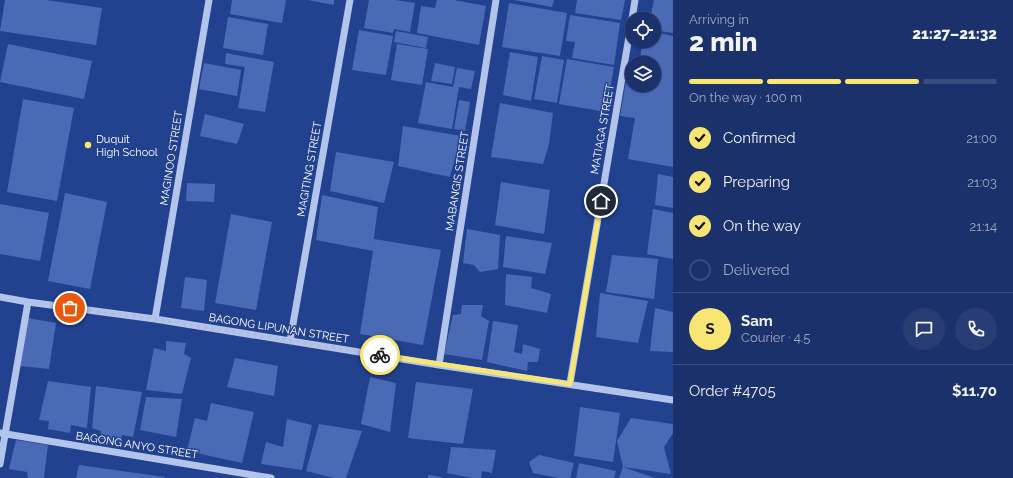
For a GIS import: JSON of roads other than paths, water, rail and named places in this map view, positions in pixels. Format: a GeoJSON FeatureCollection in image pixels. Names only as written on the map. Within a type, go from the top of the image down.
{"type":"FeatureCollection","features":[{"type":"Feature","properties":{"kind":"street","name":"MAGINOO STREET"},"geometry":{"type":"LineString","coordinates":[[155,319],[209,0]]}},
{"type":"Feature","properties":{"kind":"street","name":"MAGITING STREET"},"geometry":{"type":"LineString","coordinates":[[290,341],[350,0]]}},
{"type":"Feature","properties":{"kind":"street","name":"MABANGIS STREET"},"geometry":{"type":"LineString","coordinates":[[439,365],[496,0]]}},
{"type":"Feature","properties":{"kind":"street","name":"MATIAGA STREET"},"geometry":{"type":"LineString","coordinates":[[633,12],[635,0]]}},
{"type":"Feature","properties":{"kind":"street","name":"MATIAGA STREET"},"geometry":{"type":"LineString","coordinates":[[570,384],[627,48]]}},
{"type":"Feature","properties":{"kind":"street","name":"BAGONG LIPUNAN STREET"},"geometry":{"type":"LineString","coordinates":[[0,297],[155,319],[439,365],[673,400]]}},
{"type":"Feature","properties":{"kind":"street"},"geometry":{"type":"LineString","coordinates":[[0,464],[2,434],[28,302]]}},
{"type":"Feature","properties":{"kind":"street","name":"BAGONG ANYO STREET"},"geometry":{"type":"LineString","coordinates":[[2,434],[271,478]]}},
{"type":"Feature","properties":{"kind":"place","name":"Duquit High School"},"geometry":{"type":"Point","coordinates":[88,145]}}]}
